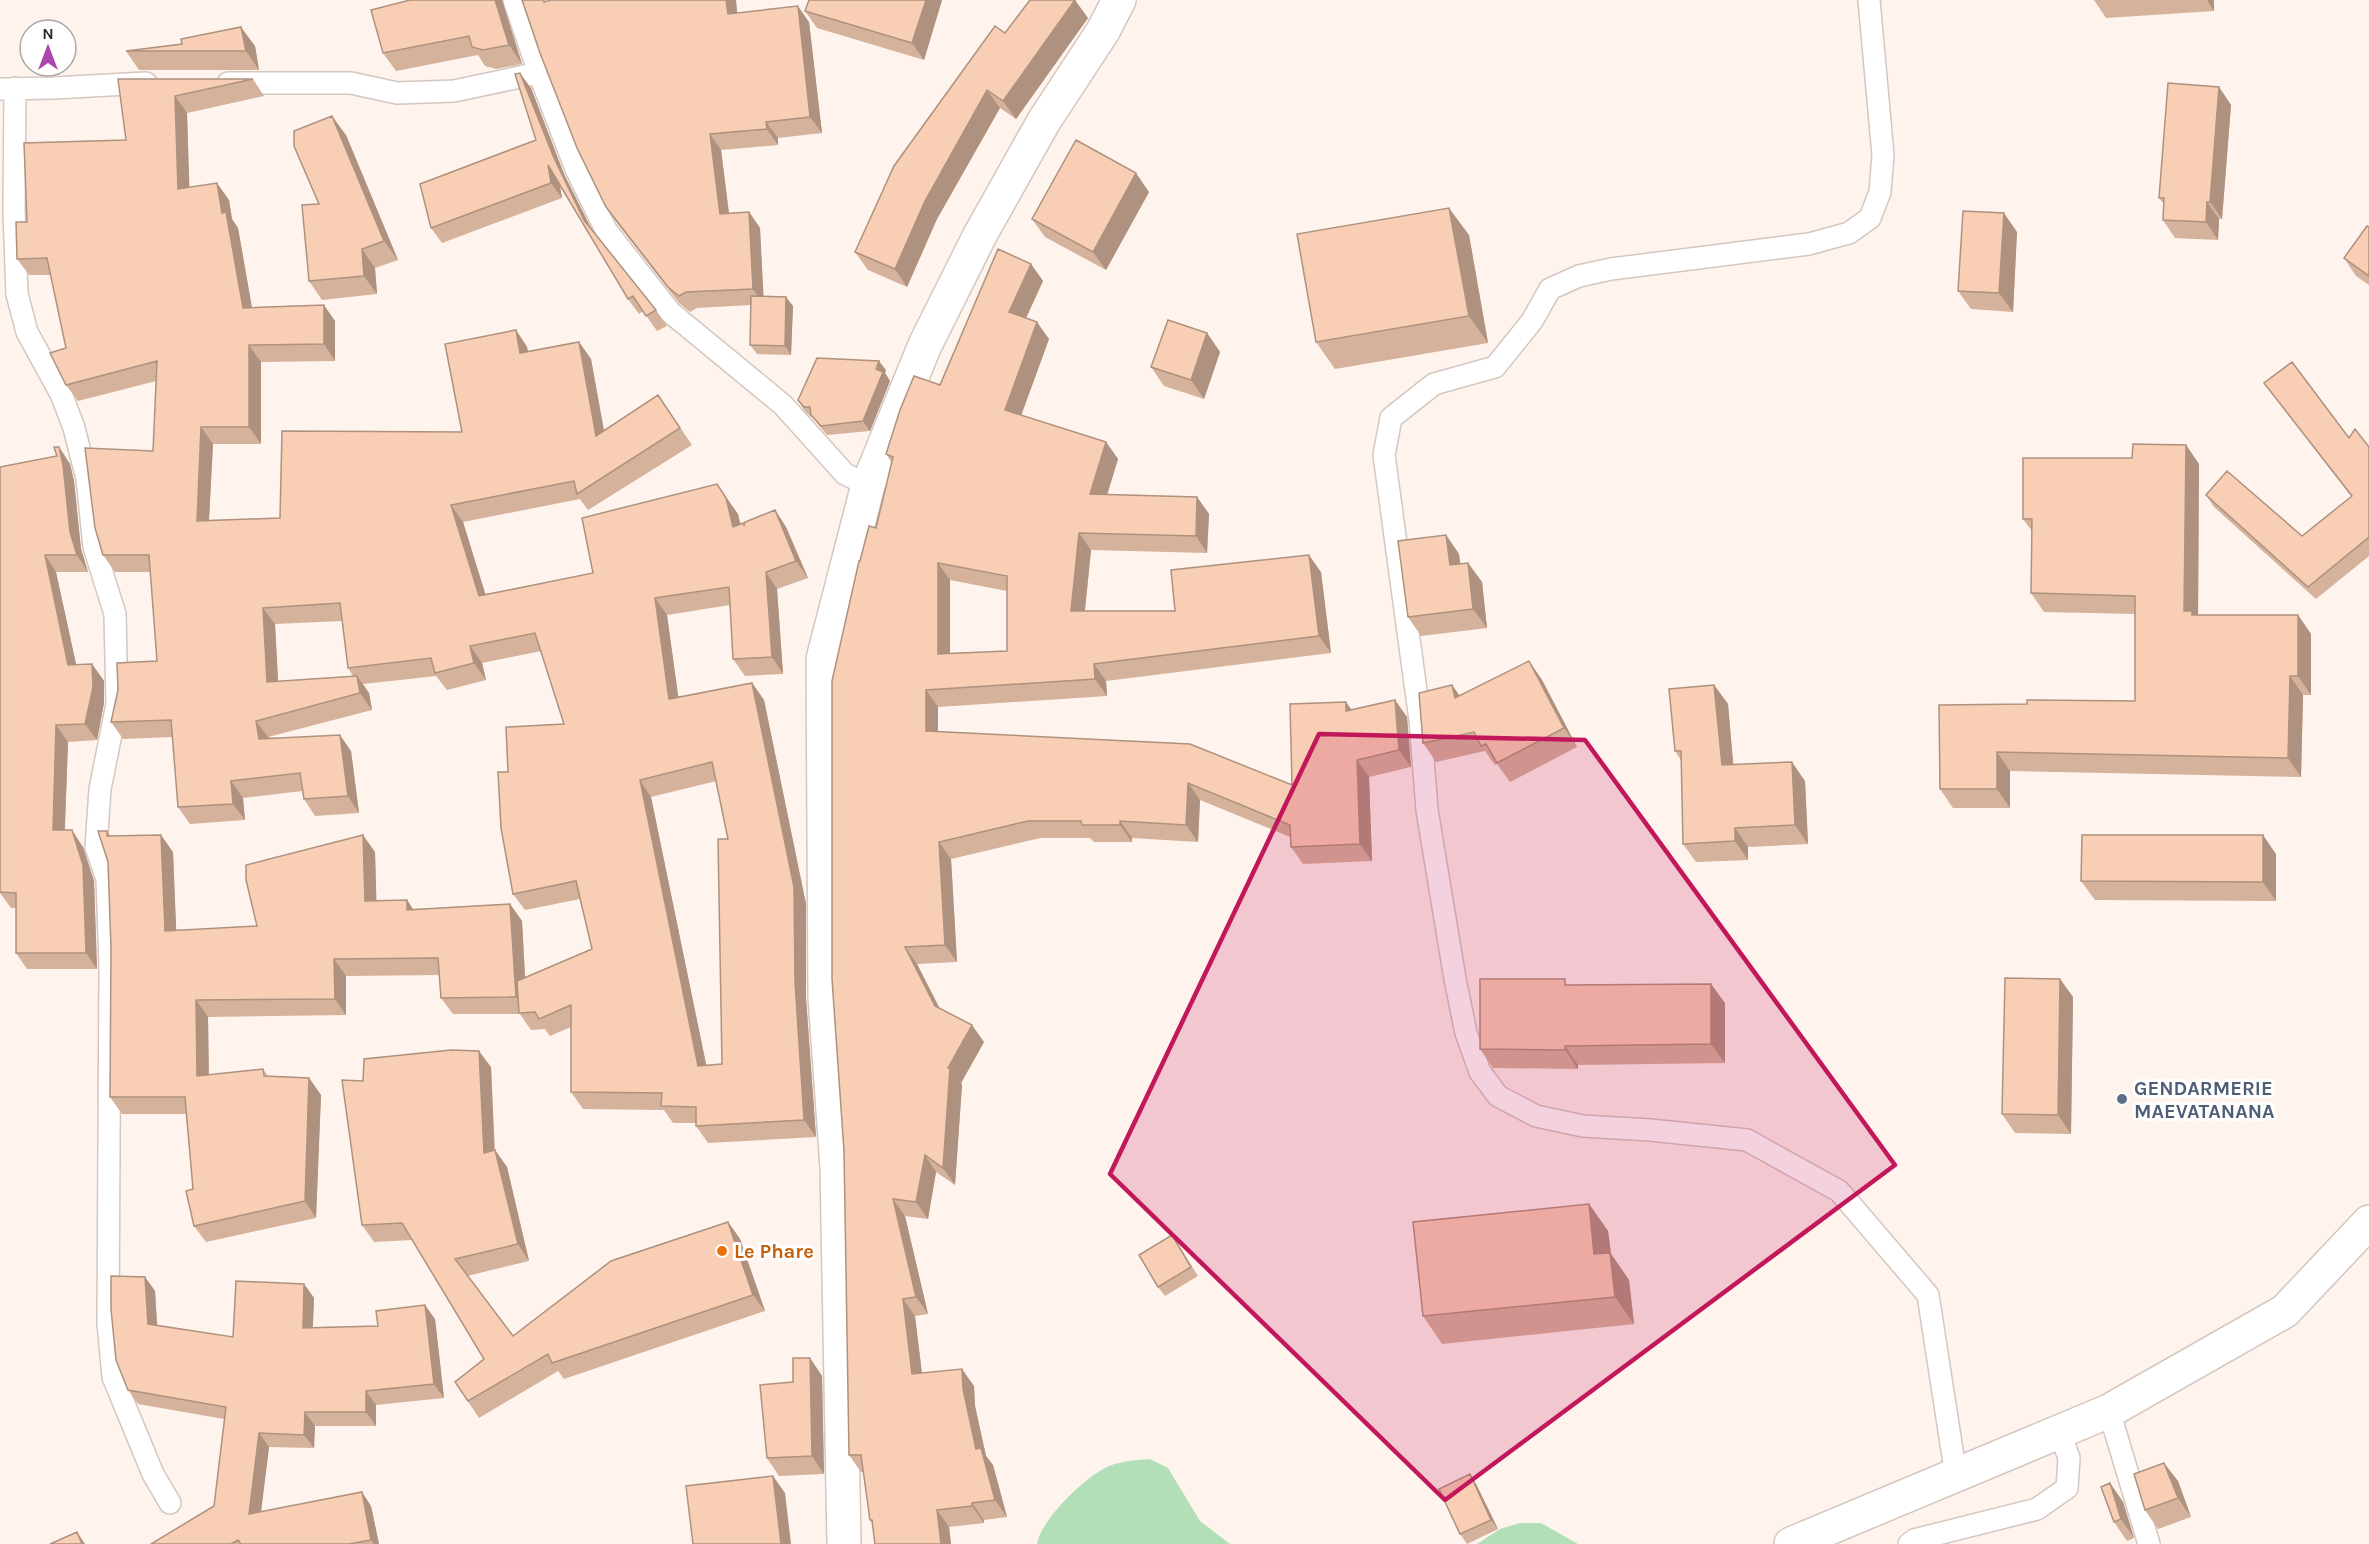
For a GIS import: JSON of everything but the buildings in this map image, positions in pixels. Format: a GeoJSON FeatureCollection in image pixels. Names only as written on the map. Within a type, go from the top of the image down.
{"type":"FeatureCollection","features":[{"type":"Feature","properties":{"kind":"street"},"geometry":{"type":"LineString","coordinates":[[844,1544],[837,1168],[825,997],[823,659],[868,485],[925,345],[980,235],[1044,121],[1103,31],[1119,0]]}},
{"type":"Feature","properties":{"kind":"street"},"geometry":{"type":"LineString","coordinates":[[1791,1544],[2109,1411],[2285,1311],[2367,1227]]}},
{"type":"Feature","properties":{"kind":"lane"},"geometry":{"type":"LineString","coordinates":[[514,0],[539,73],[576,168],[606,230],[670,312],[783,405],[845,474],[868,485]]}},
{"type":"Feature","properties":{"kind":"lane"},"geometry":{"type":"LineString","coordinates":[[1869,0],[1883,155],[1880,192],[1870,218],[1849,233],[1809,244],[1611,269],[1579,276],[1550,289],[1532,321],[1495,367],[1434,384],[1391,418],[1384,455],[1419,720],[1427,810],[1455,979],[1466,1033],[1480,1072],[1498,1096],[1536,1116],[1583,1126],[1747,1140],[1839,1191],[1928,1295],[1956,1476]]}},
{"type":"Feature","properties":{"kind":"lane"},"geometry":{"type":"LineString","coordinates":[[206,82],[351,83],[398,93],[454,91],[539,73]]}},
{"type":"Feature","properties":{"kind":"lane"},"geometry":{"type":"LineString","coordinates":[[164,83],[8,89],[17,294],[27,332],[62,396],[74,428],[87,479],[94,547],[116,614],[117,704],[100,789],[96,848],[107,879],[110,965],[108,1323],[113,1377],[153,1474],[170,1503]]}},
{"type":"Feature","properties":{"kind":"lane"},"geometry":{"type":"LineString","coordinates":[[2109,1411],[2149,1544]]}},
{"type":"Feature","properties":{"kind":"lane"},"geometry":{"type":"LineString","coordinates":[[1909,1544],[1914,1540],[2037,1509],[2067,1488],[2069,1458],[2059,1431]]}},
{"type":"Feature","properties":{"kind":"highlighted area"},"geometry":{"type":"Polygon","coordinates":[[[1319,734],[1585,740],[1895,1165],[1445,1500],[1110,1174],[1319,734]]]}},
{"type":"Feature","properties":{"kind":"green space"},"geometry":{"type":"Polygon","coordinates":[[[1150,1459],[1168,1468],[1200,1521],[1230,1544],[1037,1544],[1040,1534],[1055,1511],[1077,1488],[1099,1471],[1114,1464],[1150,1459]]]}},
{"type":"Feature","properties":{"kind":"green space"},"geometry":{"type":"Polygon","coordinates":[[[1520,1523],[1541,1523],[1578,1544],[1477,1544],[1500,1529],[1520,1523]]]}},
{"type":"Feature","properties":{"kind":"place","name":"GENDARMERIE MAEVATANANA"},"geometry":{"type":"Point","coordinates":[2122,1099]}},
{"type":"Feature","properties":{"kind":"place","name":"Le Phare"},"geometry":{"type":"Point","coordinates":[722,1251]}}]}
